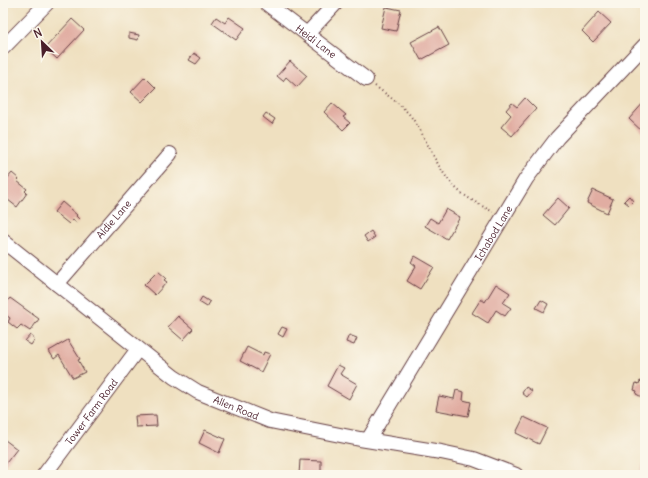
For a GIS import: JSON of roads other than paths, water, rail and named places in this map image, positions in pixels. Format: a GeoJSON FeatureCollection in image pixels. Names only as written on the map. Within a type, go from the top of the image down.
{"type":"FeatureCollection","features":[{"type":"Feature","properties":{"kind":"street","name":"Heidi Lane"},"geometry":{"type":"LineString","coordinates":[[266,3],[366,79]]}},
{"type":"Feature","properties":{"kind":"street"},"geometry":{"type":"LineString","coordinates":[[307,34],[336,3]]}},
{"type":"Feature","properties":{"kind":"street"},"geometry":{"type":"LineString","coordinates":[[3,48],[39,5]]}},
{"type":"Feature","properties":{"kind":"street","name":"Ichabod Lane"},"geometry":{"type":"LineString","coordinates":[[368,440],[526,179],[557,138],[645,45]]}},
{"type":"Feature","properties":{"kind":"street","name":"Aldie Lane"},"geometry":{"type":"LineString","coordinates":[[57,284],[170,154]]}},
{"type":"Feature","properties":{"kind":"street","name":"Allen Road"},"geometry":{"type":"LineString","coordinates":[[3,241],[174,377],[198,392],[270,421],[290,426],[474,459],[516,475]]}},
{"type":"Feature","properties":{"kind":"street","name":"Tower Farm Road"},"geometry":{"type":"LineString","coordinates":[[44,475],[138,349]]}}]}
